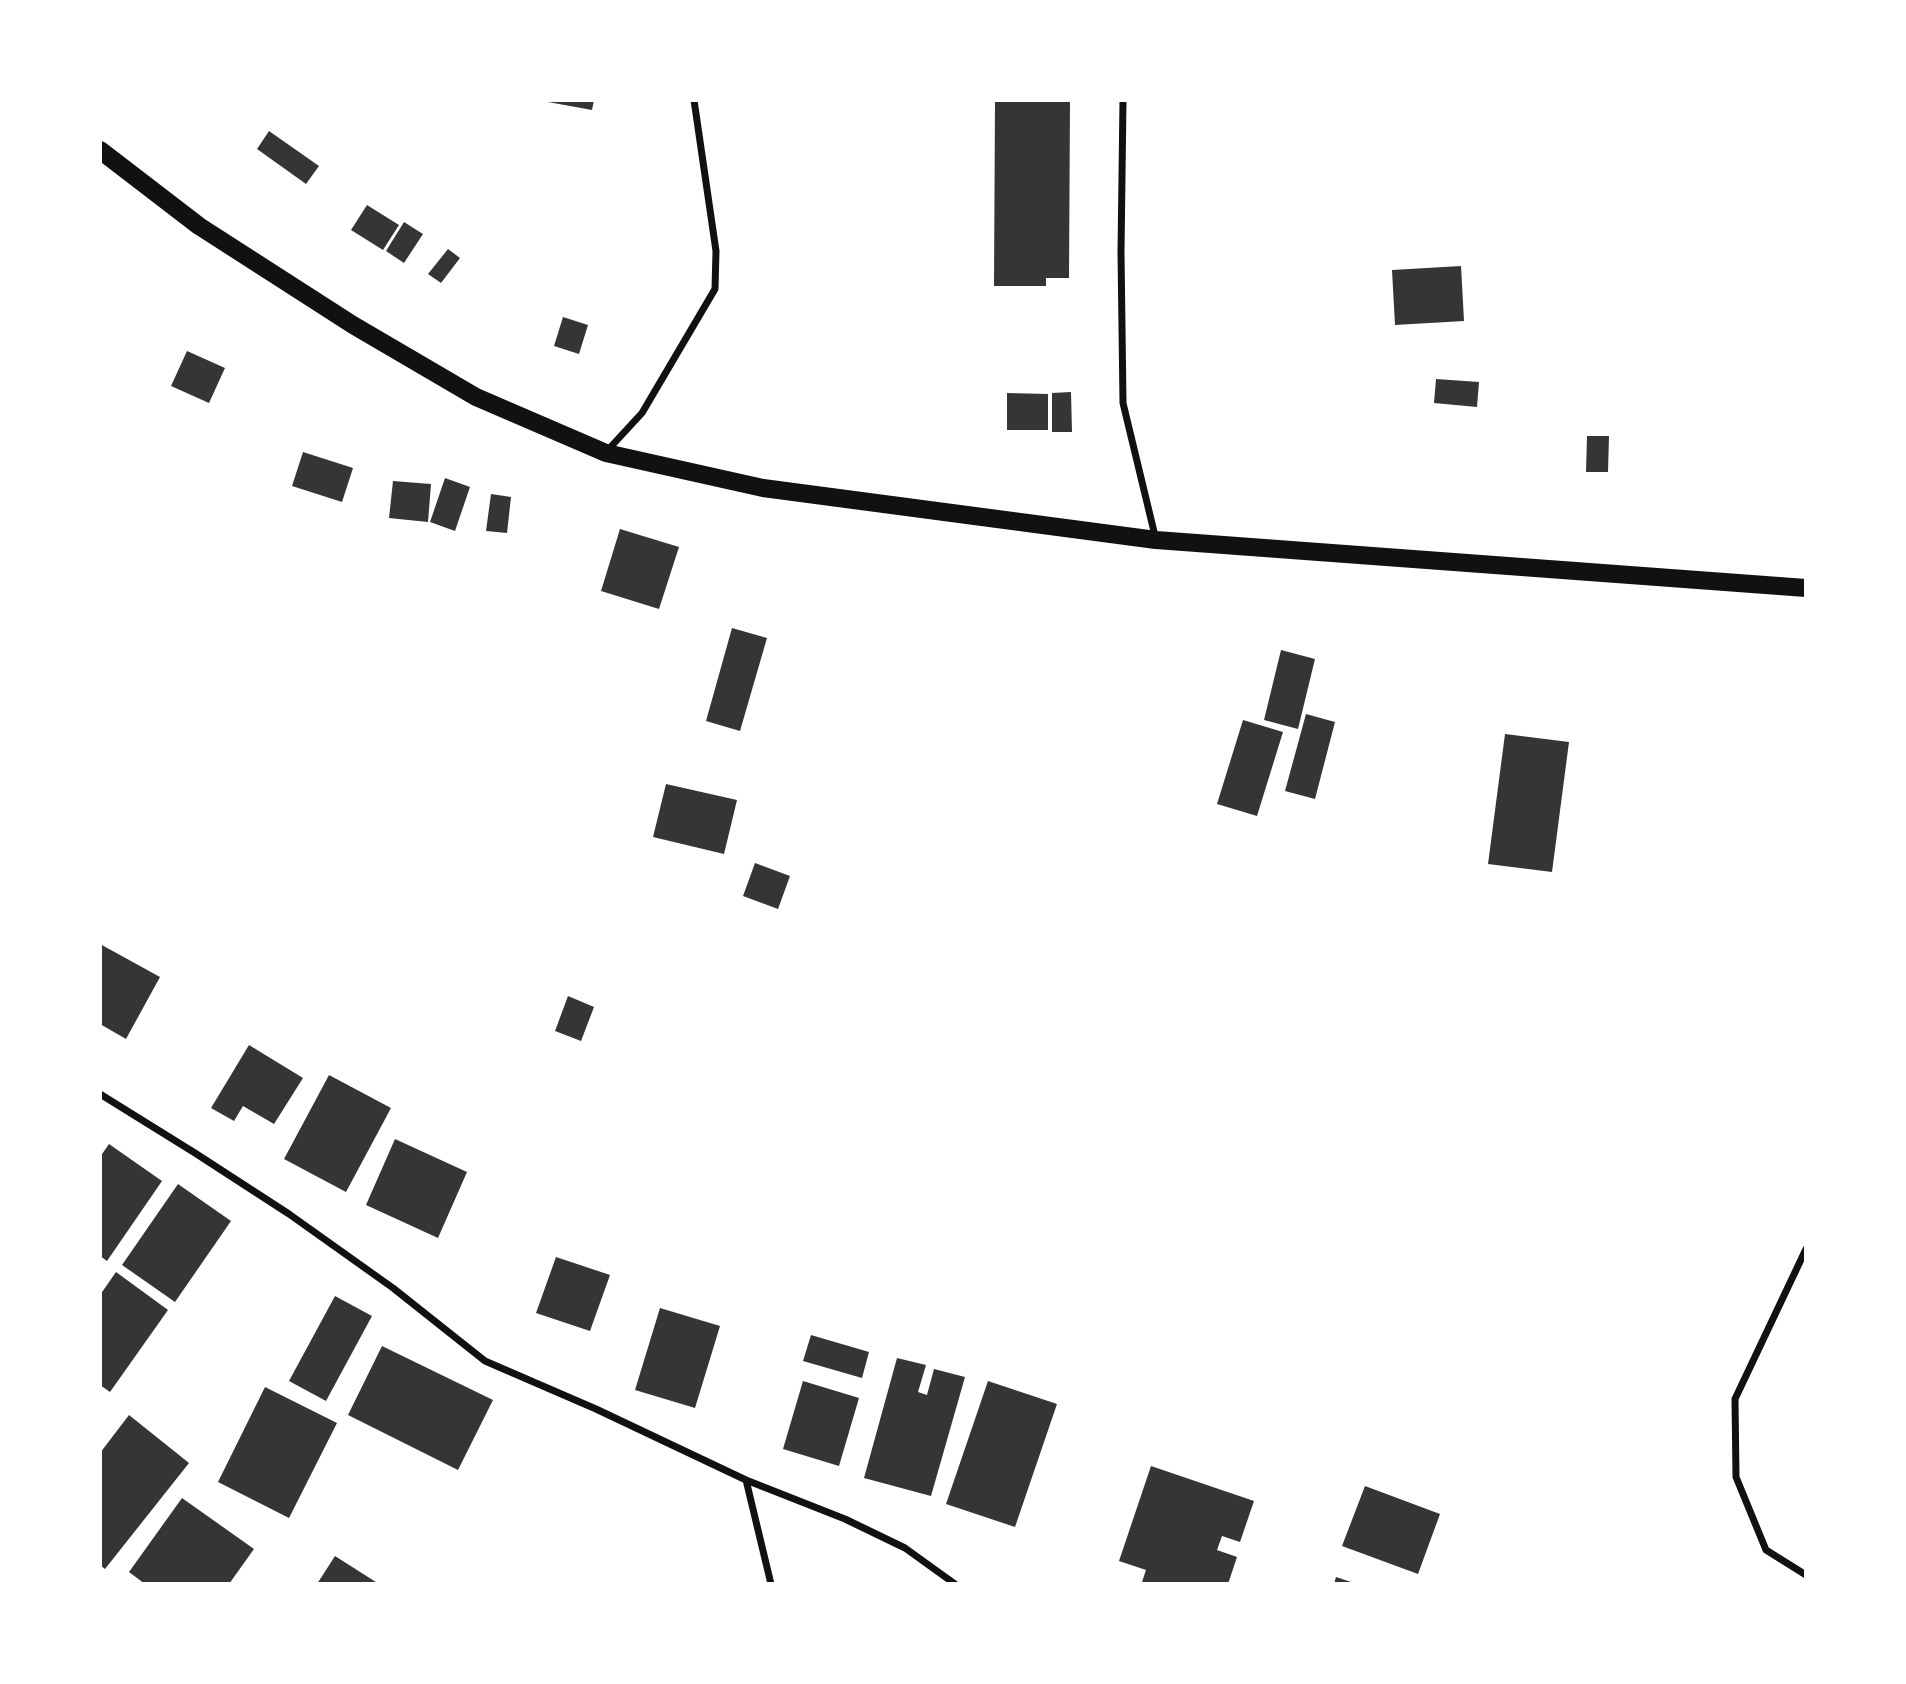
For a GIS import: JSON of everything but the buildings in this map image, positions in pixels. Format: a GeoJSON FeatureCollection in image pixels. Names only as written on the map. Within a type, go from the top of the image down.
{"type":"FeatureCollection","features":[{"type":"Feature","properties":{"kind":"main road"},"geometry":{"type":"LineString","coordinates":[[100,150],[199,226],[353,325],[476,397],[606,453],[762,488],[1156,540],[1806,588]]}},
{"type":"Feature","properties":{"kind":"street"},"geometry":{"type":"LineString","coordinates":[[606,453],[642,413],[715,289],[716,251],[694,100]]}},
{"type":"Feature","properties":{"kind":"street"},"geometry":{"type":"LineString","coordinates":[[1122,100],[1123,403],[1156,540]]}},
{"type":"Feature","properties":{"kind":"street"},"geometry":{"type":"LineString","coordinates":[[100,1094],[289,1214],[393,1288],[485,1361],[596,1409],[746,1480],[845,1519],[893,1542],[955,1584]]}},
{"type":"Feature","properties":{"kind":"street"},"geometry":{"type":"LineString","coordinates":[[1806,1249],[1735,1399],[1736,1477],[1760,1538],[1766,1550],[1806,1575]]}},
{"type":"Feature","properties":{"kind":"street"},"geometry":{"type":"LineString","coordinates":[[746,1480],[771,1584]]}}]}
